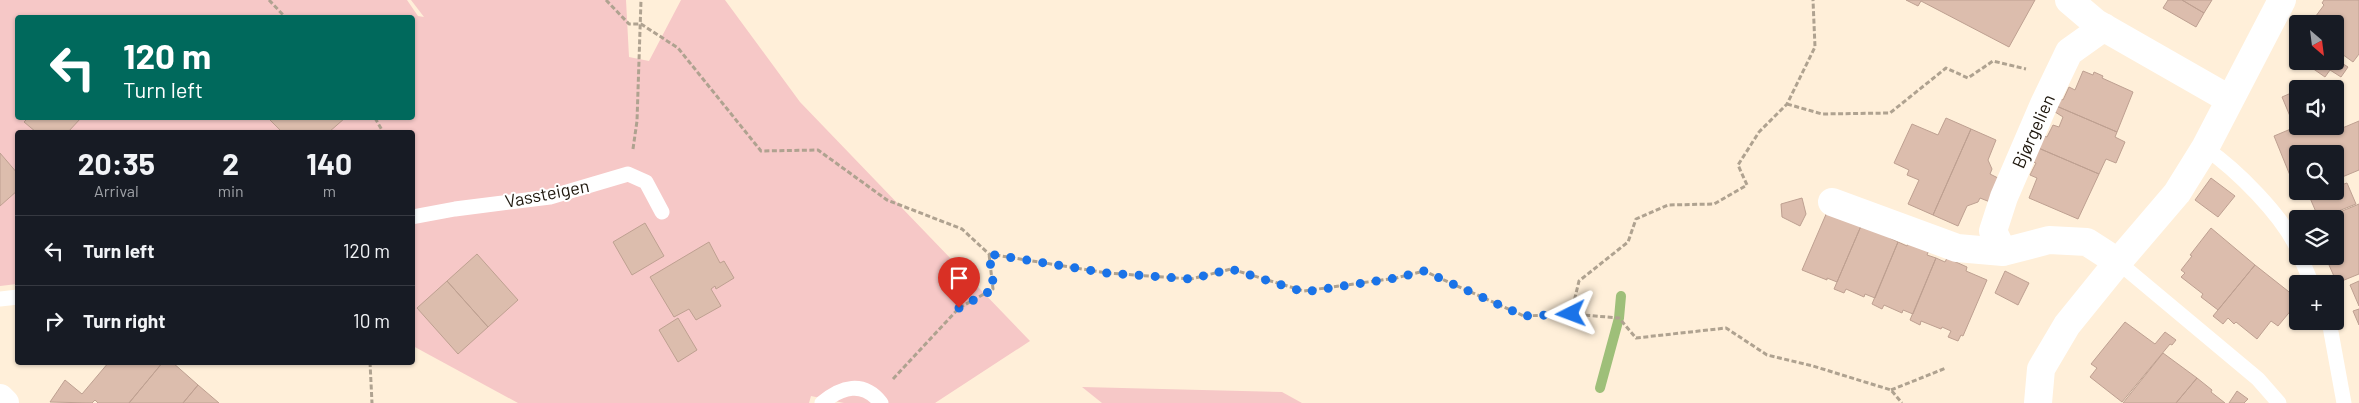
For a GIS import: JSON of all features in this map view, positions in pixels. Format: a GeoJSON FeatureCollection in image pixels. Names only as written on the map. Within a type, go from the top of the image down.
{"type":"FeatureCollection","features":[{"type":"Feature","properties":{"kind":"street"},"geometry":{"type":"LineString","coordinates":[[2069,0],[2104,27],[2229,99]]}},
{"type":"Feature","properties":{"kind":"street"},"geometry":{"type":"LineString","coordinates":[[2038,403],[2040,369],[2067,325],[2177,193],[2205,148],[2282,0]]}},
{"type":"Feature","properties":{"kind":"street","name":"Bjørgelien"},"geometry":{"type":"LineString","coordinates":[[2003,252],[1993,232],[2004,197],[2044,104],[2069,52],[2104,27]]}},
{"type":"Feature","properties":{"kind":"street"},"geometry":{"type":"LineString","coordinates":[[1832,202],[1957,248],[2003,252],[2049,240],[2086,242],[2118,262]]}},
{"type":"Feature","properties":{"kind":"street"},"geometry":{"type":"LineString","coordinates":[[0,398],[5,403]]}},
{"type":"Feature","properties":{"kind":"lane"},"geometry":{"type":"LineString","coordinates":[[2205,148],[2228,164],[2289,232]]}},
{"type":"Feature","properties":{"kind":"lane"},"geometry":{"type":"LineString","coordinates":[[628,174],[646,182],[662,212]]}},
{"type":"Feature","properties":{"kind":"lane","name":"Vassteigen"},"geometry":{"type":"LineString","coordinates":[[415,217],[550,196],[628,174]]}},
{"type":"Feature","properties":{"kind":"lane"},"geometry":{"type":"LineString","coordinates":[[2118,262],[2258,379],[2279,403]]}},
{"type":"Feature","properties":{"kind":"lane"},"geometry":{"type":"LineString","coordinates":[[0,299],[15,297]]}},
{"type":"Feature","properties":{"kind":"lane"},"geometry":{"type":"LineString","coordinates":[[2331,330],[2344,403]]}},
{"type":"Feature","properties":{"kind":"lane"},"geometry":{"type":"LineString","coordinates":[[822,403],[840,390],[860,388],[878,400]]}},
{"type":"Feature","properties":{"kind":"path"},"geometry":{"type":"LineString","coordinates":[[269,0],[283,15]]}},
{"type":"Feature","properties":{"kind":"path"},"geometry":{"type":"LineString","coordinates":[[606,0],[629,24],[641,24],[678,48],[761,151],[818,150],[887,200],[962,229],[989,254],[1107,273],[1191,279],[1231,269],[1304,292],[1396,278],[1424,271],[1524,316],[1571,314],[1619,318],[1636,338],[1726,328],[1767,355],[1814,366],[1891,390],[1902,403]]}},
{"type":"Feature","properties":{"kind":"path"},"geometry":{"type":"LineString","coordinates":[[628,174],[637,121],[641,0]]}},
{"type":"Feature","properties":{"kind":"path"},"geometry":{"type":"LineString","coordinates":[[1571,314],[1579,280],[1628,242],[1636,219],[1668,204],[1714,204],[1747,185],[1738,165],[1759,132],[1788,104],[1815,47],[1813,0]]}},
{"type":"Feature","properties":{"kind":"path"},"geometry":{"type":"LineString","coordinates":[[1788,104],[1822,114],[1890,113],[1946,68],[1968,78],[1993,61],[2030,70]]}},
{"type":"Feature","properties":{"kind":"path"},"geometry":{"type":"LineString","coordinates":[[878,400],[959,308],[994,289],[989,254]]}},
{"type":"Feature","properties":{"kind":"path"},"geometry":{"type":"LineString","coordinates":[[370,365],[372,403]]}},
{"type":"Feature","properties":{"kind":"path"},"geometry":{"type":"LineString","coordinates":[[1891,390],[1946,368]]}},
{"type":"Feature","properties":{"kind":"shaded area"},"geometry":{"type":"Polygon","coordinates":[[[0,0],[407,0],[418,16],[424,17],[411,0],[626,0],[629,57],[649,61],[681,0],[725,0],[800,102],[1030,341],[935,403],[844,403],[811,396],[809,403],[518,403],[415,347],[415,130],[15,130],[15,284],[0,286],[0,0]]]}},
{"type":"Feature","properties":{"kind":"shaded area"},"geometry":{"type":"Polygon","coordinates":[[[1082,387],[1282,392],[1302,403],[1102,403],[1082,387]]]}},
{"type":"Feature","properties":{"kind":"building"},"geometry":{"type":"Polygon","coordinates":[[[1906,0],[2035,0],[2009,47],[1921,1],[1918,6],[1906,0]]]}},
{"type":"Feature","properties":{"kind":"building"},"geometry":{"type":"Polygon","coordinates":[[[2168,0],[2182,0],[2204,13],[2196,27],[2163,8],[2168,0]]]}},
{"type":"Feature","properties":{"kind":"building"},"geometry":{"type":"Polygon","coordinates":[[[2182,0],[2212,0],[2204,13],[2182,0]]]}},
{"type":"Feature","properties":{"kind":"building"},"geometry":{"type":"Polygon","coordinates":[[[2324,0],[2359,0],[2359,54],[2353,62],[2344,56],[2344,15],[2317,15],[2324,5],[2322,3],[2324,0]]]}},
{"type":"Feature","properties":{"kind":"building"},"geometry":{"type":"Polygon","coordinates":[[[2344,64],[2348,67],[2341,77],[2330,70],[2344,70],[2344,64]]]}},
{"type":"Feature","properties":{"kind":"building"},"geometry":{"type":"Polygon","coordinates":[[[2315,70],[2330,70],[2325,77],[2315,70]]]}},
{"type":"Feature","properties":{"kind":"building"},"geometry":{"type":"Polygon","coordinates":[[[2083,71],[2093,75],[2094,72],[2103,76],[2102,78],[2133,92],[2117,132],[2054,105],[2057,97],[2063,100],[2069,87],[2075,90],[2083,71]]]}},
{"type":"Feature","properties":{"kind":"building"},"geometry":{"type":"Polygon","coordinates":[[[2289,94],[2289,114],[2282,97],[2289,94]]]}},
{"type":"Feature","properties":{"kind":"building"},"geometry":{"type":"Polygon","coordinates":[[[2054,105],[2117,132],[2115,137],[2125,142],[2116,163],[2106,159],[2099,174],[2036,147],[2041,135],[2047,137],[2053,125],[2059,127],[2063,117],[2052,110],[2054,105]]]}},
{"type":"Feature","properties":{"kind":"building"},"geometry":{"type":"Polygon","coordinates":[[[1946,118],[1971,129],[1933,215],[1908,204],[1919,180],[1907,175],[1909,170],[1894,163],[1912,124],[1938,135],[1946,118]]]}},
{"type":"Feature","properties":{"kind":"building"},"geometry":{"type":"Polygon","coordinates":[[[26,120],[79,120],[70,130],[34,130],[24,122],[26,120]]]}},
{"type":"Feature","properties":{"kind":"building"},"geometry":{"type":"Polygon","coordinates":[[[270,120],[343,120],[331,130],[280,130],[270,120]]]}},
{"type":"Feature","properties":{"kind":"building"},"geometry":{"type":"Polygon","coordinates":[[[2359,121],[2359,170],[2344,176],[2344,145],[2289,145],[2289,173],[2274,136],[2289,130],[2289,135],[2344,135],[2344,127],[2359,121]]]}},
{"type":"Feature","properties":{"kind":"building"},"geometry":{"type":"Polygon","coordinates":[[[1971,129],[1996,140],[1988,160],[1992,169],[1990,174],[2000,179],[1990,202],[1980,198],[1978,202],[1967,206],[1958,226],[1933,215],[1971,129]]]}},
{"type":"Feature","properties":{"kind":"building"},"geometry":{"type":"Polygon","coordinates":[[[2036,147],[2099,174],[2078,219],[2029,198],[2037,178],[2030,175],[2036,163],[2030,161],[2036,147]]]}},
{"type":"Feature","properties":{"kind":"building"},"geometry":{"type":"Polygon","coordinates":[[[0,153],[15,170],[15,193],[0,206],[0,153]]]}},
{"type":"Feature","properties":{"kind":"building"},"geometry":{"type":"Polygon","coordinates":[[[2211,178],[2235,196],[2218,217],[2195,200],[2211,178]]]}},
{"type":"Feature","properties":{"kind":"building"},"geometry":{"type":"Polygon","coordinates":[[[2347,183],[2356,204],[2341,210],[2315,210],[2311,200],[2344,200],[2344,184],[2347,183]]]}},
{"type":"Feature","properties":{"kind":"building"},"geometry":{"type":"Polygon","coordinates":[[[1802,198],[1806,214],[1800,226],[1782,217],[1781,204],[1802,198]]]}},
{"type":"Feature","properties":{"kind":"building"},"geometry":{"type":"Polygon","coordinates":[[[2359,204],[2359,274],[2344,280],[2344,275],[2333,275],[2329,265],[2344,265],[2344,210],[2359,204]]]}},
{"type":"Feature","properties":{"kind":"building"},"geometry":{"type":"Polygon","coordinates":[[[1827,212],[1861,226],[1837,282],[1802,270],[1827,212]]]}},
{"type":"Feature","properties":{"kind":"building"},"geometry":{"type":"Polygon","coordinates":[[[645,223],[664,256],[632,275],[613,242],[645,223]]]}},
{"type":"Feature","properties":{"kind":"building"},"geometry":{"type":"Polygon","coordinates":[[[1861,226],[1891,234],[1890,238],[1898,242],[1875,298],[1865,294],[1864,297],[1846,289],[1844,293],[1834,289],[1861,226]]]}},
{"type":"Feature","properties":{"kind":"building"},"geometry":{"type":"Polygon","coordinates":[[[2211,228],[2255,265],[2218,310],[2201,297],[2203,294],[2181,277],[2185,273],[2181,270],[2192,256],[2190,255],[2211,228]]]}},
{"type":"Feature","properties":{"kind":"building"},"geometry":{"type":"Polygon","coordinates":[[[1909,241],[1929,250],[1927,255],[1936,258],[1913,314],[1903,310],[1902,313],[1884,305],[1882,309],[1872,304],[1898,242],[1907,246],[1909,241]]]}},
{"type":"Feature","properties":{"kind":"building"},"geometry":{"type":"Polygon","coordinates":[[[709,242],[720,263],[724,261],[734,278],[716,289],[715,286],[711,289],[721,306],[696,320],[689,309],[674,317],[650,277],[709,242]]]}},
{"type":"Feature","properties":{"kind":"building"},"geometry":{"type":"Polygon","coordinates":[[[477,254],[518,300],[488,327],[447,281],[477,254]]]}},
{"type":"Feature","properties":{"kind":"building"},"geometry":{"type":"Polygon","coordinates":[[[1936,258],[1945,262],[1947,258],[1967,267],[1966,271],[1987,280],[1963,336],[1961,335],[1958,341],[1948,337],[1951,331],[1942,327],[1941,329],[1921,321],[1920,325],[1910,320],[1936,258]]]}},
{"type":"Feature","properties":{"kind":"building"},"geometry":{"type":"Polygon","coordinates":[[[2255,265],[2289,292],[2289,313],[2278,326],[2271,321],[2257,339],[2236,322],[2234,324],[2228,318],[2223,324],[2213,316],[2255,265]]]}},
{"type":"Feature","properties":{"kind":"building"},"geometry":{"type":"Polygon","coordinates":[[[2005,271],[2029,283],[2018,305],[1995,293],[2005,271]]]}},
{"type":"Feature","properties":{"kind":"building"},"geometry":{"type":"Polygon","coordinates":[[[447,281],[488,327],[458,354],[417,308],[447,281]]]}},
{"type":"Feature","properties":{"kind":"building"},"geometry":{"type":"Polygon","coordinates":[[[2359,281],[2359,306],[2350,285],[2359,281]]]}},
{"type":"Feature","properties":{"kind":"building"},"geometry":{"type":"Polygon","coordinates":[[[2359,309],[2359,325],[2353,311],[2359,309]]]}},
{"type":"Feature","properties":{"kind":"building"},"geometry":{"type":"Polygon","coordinates":[[[678,318],[697,350],[678,362],[659,330],[678,318]]]}},
{"type":"Feature","properties":{"kind":"building"},"geometry":{"type":"Polygon","coordinates":[[[2125,322],[2155,344],[2165,332],[2176,340],[2172,345],[2170,344],[2122,402],[2090,377],[2097,368],[2091,364],[2125,322]]]}},
{"type":"Feature","properties":{"kind":"building"},"geometry":{"type":"Polygon","coordinates":[[[2163,353],[2197,378],[2176,403],[2123,403],[2163,353]]]}},
{"type":"Feature","properties":{"kind":"building"},"geometry":{"type":"Polygon","coordinates":[[[106,365],[161,365],[129,403],[98,403],[95,400],[92,403],[50,402],[65,380],[82,394],[106,365]]]}},
{"type":"Feature","properties":{"kind":"building"},"geometry":{"type":"Polygon","coordinates":[[[161,365],[175,365],[198,385],[183,403],[129,403],[161,365]]]}},
{"type":"Feature","properties":{"kind":"building"},"geometry":{"type":"Polygon","coordinates":[[[2197,378],[2212,390],[2211,392],[2225,403],[2176,403],[2197,378]]]}},
{"type":"Feature","properties":{"kind":"building"},"geometry":{"type":"Polygon","coordinates":[[[198,385],[219,403],[183,403],[198,385]]]}},
{"type":"Feature","properties":{"kind":"building"},"geometry":{"type":"Polygon","coordinates":[[[2237,391],[2248,399],[2244,403],[2229,403],[2237,391]]]}},
{"type":"Feature","properties":{"kind":"waterway"},"geometry":{"type":"LineString","coordinates":[[1600,388],[1619,318],[1621,296]]}},
{"type":"Feature","properties":{"kind":"route"},"geometry":{"type":"LineString","coordinates":[[959,308],[994,289],[989,254],[1107,273],[1191,279],[1231,269],[1304,292],[1396,278],[1424,271],[1524,316],[1571,314]]}}]}
